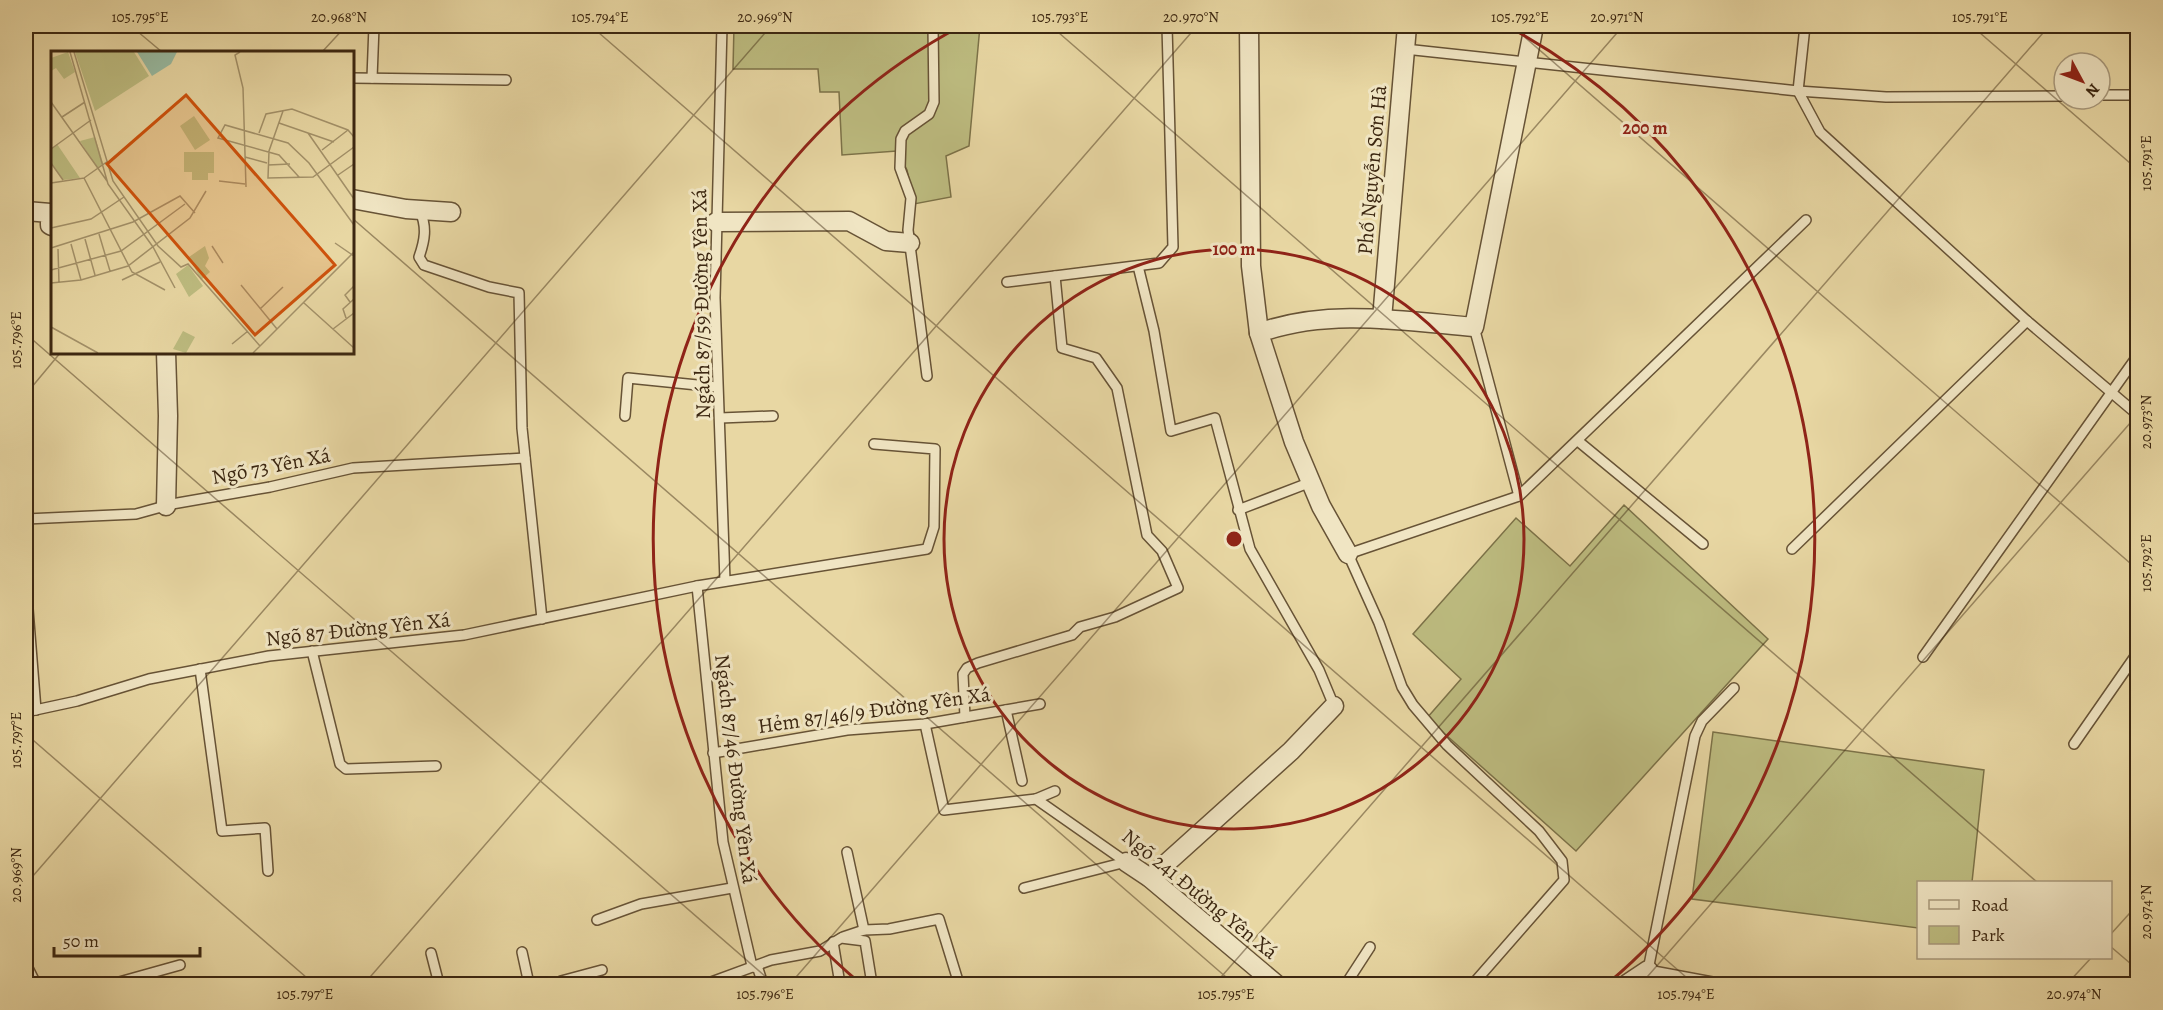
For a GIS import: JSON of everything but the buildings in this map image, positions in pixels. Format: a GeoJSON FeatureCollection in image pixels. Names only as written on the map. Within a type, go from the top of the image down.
{"type":"FeatureCollection","features":[{"type":"Feature","properties":{"kind":"street"},"geometry":{"type":"LineString","coordinates":[[1249,26],[1251,266],[1259,333],[1294,442],[1311,482],[1348,554]]}},
{"type":"Feature","properties":{"kind":"street","name":"Phố Nguyễn Sơn Hà"},"geometry":{"type":"LineString","coordinates":[[1382,319],[1407,26]]}},
{"type":"Feature","properties":{"kind":"street"},"geometry":{"type":"LineString","coordinates":[[1259,333],[1284,324],[1308,321],[1382,319],[1474,327],[1534,26]]}},
{"type":"Feature","properties":{"kind":"street"},"geometry":{"type":"LineString","coordinates":[[354,199],[420,211],[451,212]]}},
{"type":"Feature","properties":{"kind":"street"},"geometry":{"type":"LineString","coordinates":[[26,211],[50,213],[51,225]]}},
{"type":"Feature","properties":{"kind":"street"},"geometry":{"type":"LineString","coordinates":[[717,222],[849,221],[886,241],[910,243]]}},
{"type":"Feature","properties":{"kind":"street"},"geometry":{"type":"LineString","coordinates":[[165,354],[168,416],[166,506]]}},
{"type":"Feature","properties":{"kind":"street"},"geometry":{"type":"LineString","coordinates":[[1150,878],[1291,751],[1334,706]]}},
{"type":"Feature","properties":{"kind":"street","name":"Ngõ 241 Đường Yên Xá"},"geometry":{"type":"LineString","coordinates":[[1126,862],[1150,878],[1276,984]]}},
{"type":"Feature","properties":{"kind":"street"},"geometry":{"type":"LineString","coordinates":[[1627,984],[1651,977]]}},
{"type":"Feature","properties":{"kind":"lane"},"geometry":{"type":"LineString","coordinates":[[372,78],[374,26]]}},
{"type":"Feature","properties":{"kind":"lane","name":"Ngách 87/59 Đường Yên Xá"},"geometry":{"type":"LineString","coordinates":[[722,26],[717,222],[717,387],[726,581]]}},
{"type":"Feature","properties":{"kind":"lane"},"geometry":{"type":"LineString","coordinates":[[927,376],[910,243],[911,198],[900,168],[901,139],[905,130],[930,114],[934,102],[933,26]]}},
{"type":"Feature","properties":{"kind":"lane"},"geometry":{"type":"LineString","coordinates":[[1007,282],[1160,263],[1173,247],[1167,26]]}},
{"type":"Feature","properties":{"kind":"lane"},"geometry":{"type":"LineString","coordinates":[[1805,26],[1798,91],[1820,132],[2027,321],[2138,415]]}},
{"type":"Feature","properties":{"kind":"lane"},"geometry":{"type":"LineString","coordinates":[[1405,50],[1528,61],[1798,91],[1886,97],[2052,96]]}},
{"type":"Feature","properties":{"kind":"lane"},"geometry":{"type":"LineString","coordinates":[[354,78],[507,80]]}},
{"type":"Feature","properties":{"kind":"lane"},"geometry":{"type":"LineString","coordinates":[[2112,95],[2138,95]]}},
{"type":"Feature","properties":{"kind":"lane"},"geometry":{"type":"LineString","coordinates":[[420,211],[425,222],[423,245],[419,256],[424,265],[489,287],[519,293],[525,458],[542,619]]}},
{"type":"Feature","properties":{"kind":"lane"},"geometry":{"type":"LineString","coordinates":[[1473,984],[1564,880],[1562,861],[1539,831],[1446,745],[1413,705],[1402,687],[1379,623],[1348,554],[1519,496],[1806,220]]}},
{"type":"Feature","properties":{"kind":"lane"},"geometry":{"type":"LineString","coordinates":[[1138,266],[1154,331],[1171,431],[1215,418],[1250,549],[1319,670],[1334,706]]}},
{"type":"Feature","properties":{"kind":"lane"},"geometry":{"type":"LineString","coordinates":[[965,717],[963,674],[967,668],[1072,635],[1080,627],[1115,617],[1178,588],[1162,551],[1146,535],[1117,388],[1096,358],[1062,348],[1055,276]]}},
{"type":"Feature","properties":{"kind":"lane"},"geometry":{"type":"LineString","coordinates":[[1792,549],[2027,321]]}},
{"type":"Feature","properties":{"kind":"lane"},"geometry":{"type":"LineString","coordinates":[[1474,327],[1519,496]]}},
{"type":"Feature","properties":{"kind":"lane"},"geometry":{"type":"LineString","coordinates":[[1923,657],[2138,355]]}},
{"type":"Feature","properties":{"kind":"lane"},"geometry":{"type":"LineString","coordinates":[[625,416],[628,378],[717,387]]}},
{"type":"Feature","properties":{"kind":"lane"},"geometry":{"type":"LineString","coordinates":[[720,418],[773,416]]}},
{"type":"Feature","properties":{"kind":"lane"},"geometry":{"type":"LineString","coordinates":[[1578,441],[1703,544]]}},
{"type":"Feature","properties":{"kind":"lane","name":"Ngõ 87 Đường Yên Xá"},"geometry":{"type":"LineString","coordinates":[[31,711],[77,701],[149,679],[269,656],[464,635],[696,586],[927,549],[934,527],[935,448],[874,444]]}},
{"type":"Feature","properties":{"kind":"lane","name":"Ngõ 73 Yên Xá"},"geometry":{"type":"LineString","coordinates":[[26,519],[115,517],[353,468],[525,458]]}},
{"type":"Feature","properties":{"kind":"lane"},"geometry":{"type":"LineString","coordinates":[[1238,510],[1311,482]]}},
{"type":"Feature","properties":{"kind":"lane"},"geometry":{"type":"LineString","coordinates":[[26,584],[31,711]]}},
{"type":"Feature","properties":{"kind":"lane","name":"Ngách 87/46 Đường Yên Xá"},"geometry":{"type":"LineString","coordinates":[[696,586],[713,753],[732,888],[752,966],[758,969],[763,984]]}},
{"type":"Feature","properties":{"kind":"lane"},"geometry":{"type":"LineString","coordinates":[[312,651],[340,764],[346,769],[436,766]]}},
{"type":"Feature","properties":{"kind":"lane"},"geometry":{"type":"LineString","coordinates":[[2074,744],[2138,652]]}},
{"type":"Feature","properties":{"kind":"lane"},"geometry":{"type":"LineString","coordinates":[[200,669],[222,831],[265,828],[268,871]]}},
{"type":"Feature","properties":{"kind":"lane"},"geometry":{"type":"LineString","coordinates":[[1724,984],[1651,977],[1695,736],[1702,721],[1734,688]]}},
{"type":"Feature","properties":{"kind":"lane","name":"Hẻm 87/46/9 Đường Yên Xá"},"geometry":{"type":"LineString","coordinates":[[713,753],[847,730],[925,724],[1040,704]]}},
{"type":"Feature","properties":{"kind":"lane"},"geometry":{"type":"LineString","coordinates":[[1006,710],[1022,781]]}},
{"type":"Feature","properties":{"kind":"lane"},"geometry":{"type":"LineString","coordinates":[[925,724],[944,810],[1036,799],[1055,791]]}},
{"type":"Feature","properties":{"kind":"lane","name":"Ngõ 241 Đường Yên Xá"},"geometry":{"type":"LineString","coordinates":[[1036,799],[1126,862]]}},
{"type":"Feature","properties":{"kind":"lane"},"geometry":{"type":"LineString","coordinates":[[847,852],[864,930]]}},
{"type":"Feature","properties":{"kind":"lane"},"geometry":{"type":"LineString","coordinates":[[1024,888],[1126,862]]}},
{"type":"Feature","properties":{"kind":"lane"},"geometry":{"type":"LineString","coordinates":[[597,920],[640,904],[732,888]]}},
{"type":"Feature","properties":{"kind":"lane"},"geometry":{"type":"LineString","coordinates":[[706,984],[752,966],[820,951],[837,940],[864,930],[889,929],[939,919],[959,984]]}},
{"type":"Feature","properties":{"kind":"lane"},"geometry":{"type":"LineString","coordinates":[[837,940],[840,984]]}},
{"type":"Feature","properties":{"kind":"lane"},"geometry":{"type":"LineString","coordinates":[[837,940],[865,941],[872,984]]}},
{"type":"Feature","properties":{"kind":"lane"},"geometry":{"type":"LineString","coordinates":[[1346,984],[1370,947]]}},
{"type":"Feature","properties":{"kind":"lane"},"geometry":{"type":"LineString","coordinates":[[26,952],[26,964],[36,984]]}},
{"type":"Feature","properties":{"kind":"lane"},"geometry":{"type":"LineString","coordinates":[[522,952],[529,984]]}},
{"type":"Feature","properties":{"kind":"lane"},"geometry":{"type":"LineString","coordinates":[[431,953],[439,984]]}},
{"type":"Feature","properties":{"kind":"lane"},"geometry":{"type":"LineString","coordinates":[[112,984],[180,965]]}},
{"type":"Feature","properties":{"kind":"lane"},"geometry":{"type":"LineString","coordinates":[[562,984],[561,981],[602,970]]}},
{"type":"Feature","properties":{"kind":"green space"},"geometry":{"type":"Polygon","coordinates":[[[734,26],[980,26],[969,146],[946,156],[951,197],[914,204],[907,170],[897,151],[842,155],[839,92],[820,92],[818,69],[733,69],[734,26]]]}},
{"type":"Feature","properties":{"kind":"green space"},"geometry":{"type":"Polygon","coordinates":[[[1624,505],[1768,639],[1576,851],[1427,718],[1461,679],[1413,634],[1516,518],[1570,566],[1624,505]]]}},
{"type":"Feature","properties":{"kind":"green space"},"geometry":{"type":"Polygon","coordinates":[[[1713,732],[1984,770],[1972,881],[1917,881],[1917,928],[1692,899],[1713,732]]]}}]}
